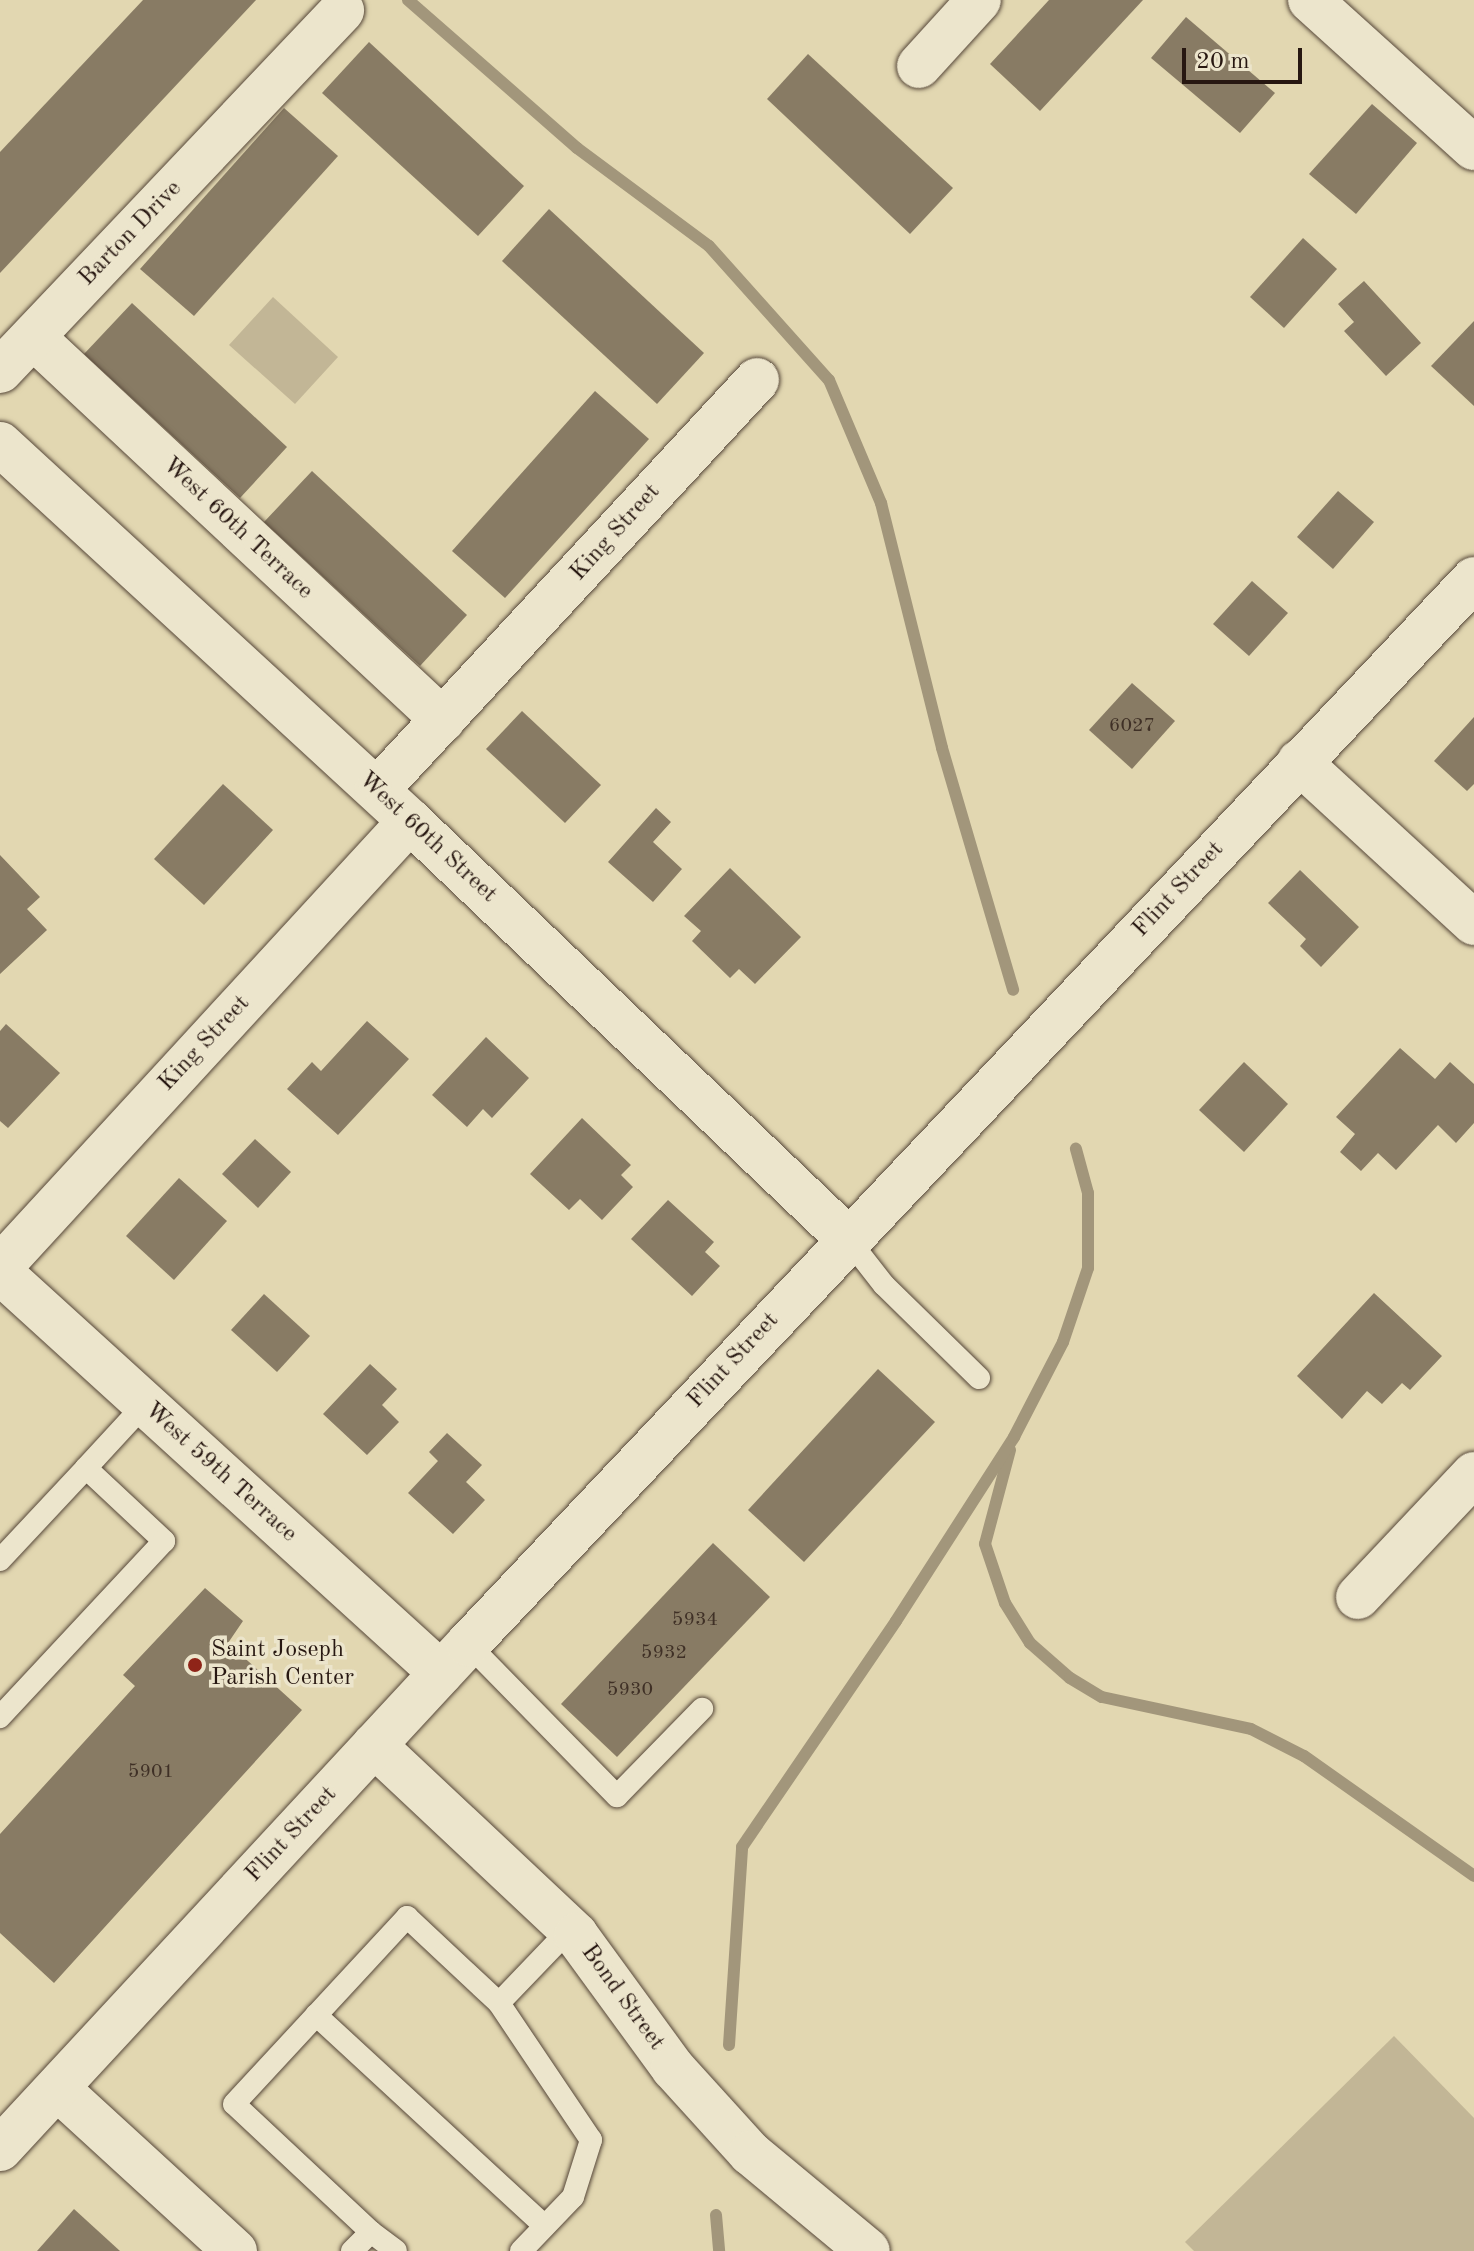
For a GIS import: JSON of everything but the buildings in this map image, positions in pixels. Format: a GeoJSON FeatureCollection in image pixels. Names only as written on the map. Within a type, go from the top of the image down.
{"type":"FeatureCollection","features":[{"type":"Feature","properties":{"kind":"street"},"geometry":{"type":"LineString","coordinates":[[919,66],[979,0]]}},
{"type":"Feature","properties":{"kind":"street"},"geometry":{"type":"LineString","coordinates":[[1310,0],[1474,148]]}},
{"type":"Feature","properties":{"kind":"street","name":"Barton Drive"},"geometry":{"type":"LineString","coordinates":[[0,371],[263,98],[342,10]]}},
{"type":"Feature","properties":{"kind":"street","name":"West 60th Terrace"},"geometry":{"type":"LineString","coordinates":[[33,337],[443,720]]}},
{"type":"Feature","properties":{"kind":"street","name":"King Street"},"geometry":{"type":"LineString","coordinates":[[377,790],[757,380]]}},
{"type":"Feature","properties":{"kind":"street","name":"West 60th Street"},"geometry":{"type":"LineString","coordinates":[[0,444],[377,790],[848,1239]]}},
{"type":"Feature","properties":{"kind":"street","name":"Flint Street"},"geometry":{"type":"LineString","coordinates":[[0,2149],[454,1658],[1474,579]]}},
{"type":"Feature","properties":{"kind":"street"},"geometry":{"type":"LineString","coordinates":[[1299,762],[1474,923]]}},
{"type":"Feature","properties":{"kind":"street","name":"King Street"},"geometry":{"type":"LineString","coordinates":[[0,1270],[410,821]]}},
{"type":"Feature","properties":{"kind":"street","name":"West 59th Terrace"},"geometry":{"type":"LineString","coordinates":[[0,1270],[145,1404],[454,1658]]}},
{"type":"Feature","properties":{"kind":"street"},"geometry":{"type":"LineString","coordinates":[[1358,1597],[1474,1474]]}},
{"type":"Feature","properties":{"kind":"street","name":"Bond Street"},"geometry":{"type":"LineString","coordinates":[[374,1745],[570,1929],[673,2068],[750,2153],[868,2251]]}},
{"type":"Feature","properties":{"kind":"street"},"geometry":{"type":"LineString","coordinates":[[58,2089],[235,2251]]}},
{"type":"Feature","properties":{"kind":"lane"},"geometry":{"type":"LineString","coordinates":[[848,1239],[884,1285],[979,1378]]}},
{"type":"Feature","properties":{"kind":"lane"},"geometry":{"type":"LineString","coordinates":[[0,1560],[145,1404]]}},
{"type":"Feature","properties":{"kind":"lane"},"geometry":{"type":"LineString","coordinates":[[0,1717],[164,1541],[86,1468]]}},
{"type":"Feature","properties":{"kind":"lane"},"geometry":{"type":"LineString","coordinates":[[454,1658],[617,1796],[702,1709]]}},
{"type":"Feature","properties":{"kind":"lane"},"geometry":{"type":"LineString","coordinates":[[396,2251],[371,2232],[234,2104],[407,1917],[499,2003],[591,2140],[573,2197],[521,2251]]}},
{"type":"Feature","properties":{"kind":"lane"},"geometry":{"type":"LineString","coordinates":[[499,2003],[570,1929]]}},
{"type":"Feature","properties":{"kind":"lane"},"geometry":{"type":"LineString","coordinates":[[316,2015],[545,2226]]}},
{"type":"Feature","properties":{"kind":"lane"},"geometry":{"type":"LineString","coordinates":[[352,2251],[371,2232]]}},
{"type":"Feature","properties":{"kind":"shaded area"},"geometry":{"type":"Polygon","coordinates":[[[273,297],[338,357],[295,404],[229,345],[273,297]]]}},
{"type":"Feature","properties":{"kind":"shaded area"},"geometry":{"type":"Polygon","coordinates":[[[1394,2036],[1474,2118],[1474,2251],[1194,2251],[1185,2242],[1394,2036]]]}},
{"type":"Feature","properties":{"kind":"waterway"},"geometry":{"type":"LineString","coordinates":[[408,0],[577,148],[709,246],[829,380],[881,503],[942,748],[1013,990]]}},
{"type":"Feature","properties":{"kind":"waterway"},"geometry":{"type":"LineString","coordinates":[[729,2045],[742,1847],[896,1621],[1014,1437],[1063,1342],[1088,1268],[1088,1193],[1076,1149]]}},
{"type":"Feature","properties":{"kind":"waterway"},"geometry":{"type":"LineString","coordinates":[[1010,1450],[985,1544],[1005,1603],[1030,1643],[1070,1678],[1102,1697],[1251,1729],[1304,1756],[1474,1876]]}},
{"type":"Feature","properties":{"kind":"waterway"},"geometry":{"type":"LineString","coordinates":[[716,2215],[719,2251]]}},
{"type":"Feature","properties":{"kind":"place","name":"Saint Joseph Parish Center"},"geometry":{"type":"Point","coordinates":[195,1665]}}]}
